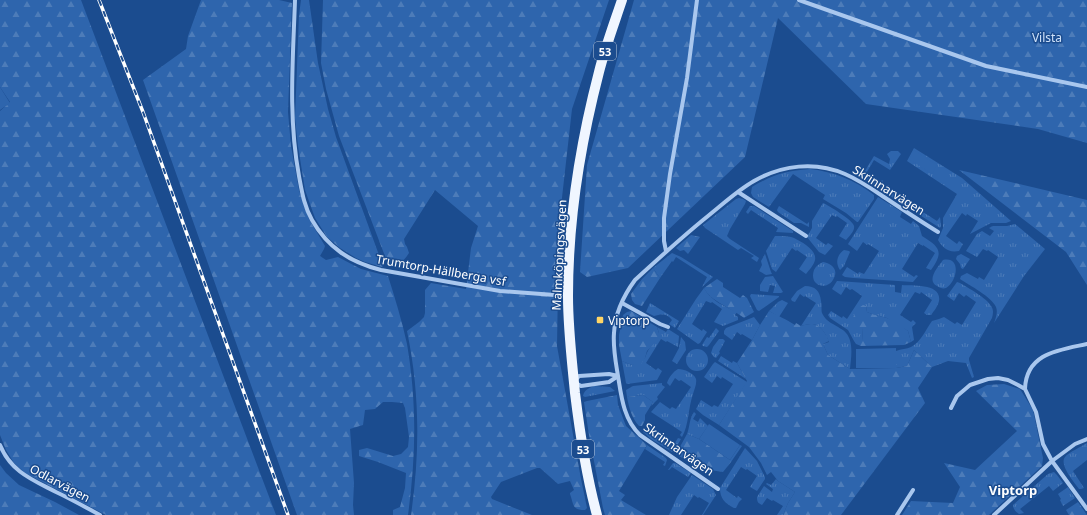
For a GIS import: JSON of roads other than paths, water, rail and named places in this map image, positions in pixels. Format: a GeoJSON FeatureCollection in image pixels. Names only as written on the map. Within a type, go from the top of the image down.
{"type":"FeatureCollection","features":[{"type":"Feature","properties":{"kind":"main road","name":"Malmköpingsvägen"},"geometry":{"type":"LineString","coordinates":[[596,515],[590,491],[578,418],[570,343],[568,296],[570,253],[580,156],[599,71],[622,0]]}},
{"type":"Feature","properties":{"kind":"street","name":"Trumtorp-Hällberga vsf"},"geometry":{"type":"LineString","coordinates":[[295,0],[292,119],[297,166],[304,203],[318,229],[330,245],[344,256],[355,262],[381,270],[500,291],[568,296]]}},
{"type":"Feature","properties":{"kind":"street"},"geometry":{"type":"LineString","coordinates":[[666,251],[664,241],[664,218],[670,174],[687,78],[697,0]]}},
{"type":"Feature","properties":{"kind":"street"},"geometry":{"type":"LineString","coordinates":[[799,0],[986,66],[1087,87]]}},
{"type":"Feature","properties":{"kind":"street","name":"Skrinnarvägen"},"geometry":{"type":"LineString","coordinates":[[718,489],[649,442],[635,429],[622,402],[614,334],[617,318],[625,294],[635,280],[666,251],[738,192],[754,181],[770,173],[798,166],[824,167],[836,170],[856,179],[938,232]]}},
{"type":"Feature","properties":{"kind":"street"},"geometry":{"type":"LineString","coordinates":[[738,192],[806,236]]}},
{"type":"Feature","properties":{"kind":"street"},"geometry":{"type":"LineString","coordinates":[[622,302],[668,327]]}},
{"type":"Feature","properties":{"kind":"street"},"geometry":{"type":"LineString","coordinates":[[1087,344],[1053,352],[1043,356],[1031,367],[1025,383],[1025,389],[1036,412],[1043,444],[1052,461],[1087,509]]}},
{"type":"Feature","properties":{"kind":"street"},"geometry":{"type":"LineString","coordinates":[[609,374],[618,376],[609,382],[581,386],[574,382],[578,376],[609,374]]}},
{"type":"Feature","properties":{"kind":"street"},"geometry":{"type":"LineString","coordinates":[[951,408],[957,396],[970,385],[988,379],[998,378],[1008,380],[1025,389]]}},
{"type":"Feature","properties":{"kind":"street"},"geometry":{"type":"LineString","coordinates":[[994,515],[1052,461],[1075,444],[1087,439]]}},
{"type":"Feature","properties":{"kind":"street","name":"Odlarvägen"},"geometry":{"type":"LineString","coordinates":[[0,445],[4,455],[22,474],[100,515]]}},
{"type":"Feature","properties":{"kind":"street"},"geometry":{"type":"LineString","coordinates":[[897,515],[912,490]]}},
{"type":"Feature","properties":{"kind":"railway"},"geometry":{"type":"LineString","coordinates":[[99,0],[143,112],[288,515]]}},
{"type":"Feature","properties":{"kind":"place","name":"Viptorp"},"geometry":{"type":"Point","coordinates":[600,320]}},
{"type":"Feature","properties":{"kind":"district","name":"Viptorp"},"geometry":{"type":"Point","coordinates":[1013,490]}},
{"type":"Feature","properties":{"kind":"park label","name":"Vilsta"},"geometry":{"type":"Point","coordinates":[1047,37]}}]}
